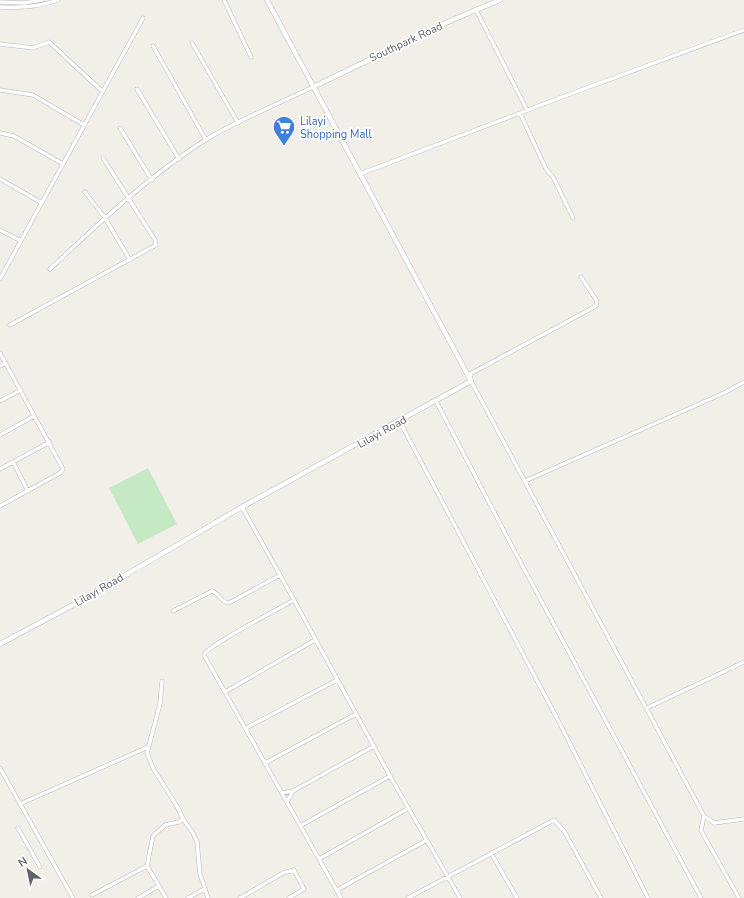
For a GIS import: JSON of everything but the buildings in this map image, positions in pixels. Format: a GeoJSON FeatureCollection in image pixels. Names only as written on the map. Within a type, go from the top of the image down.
{"type":"FeatureCollection","features":[{"type":"Feature","properties":{"kind":"street"},"geometry":{"type":"LineString","coordinates":[[0,2],[24,3],[42,0]]}},
{"type":"Feature","properties":{"kind":"street"},"geometry":{"type":"LineString","coordinates":[[0,7],[25,8],[40,6],[58,0]]}},
{"type":"Feature","properties":{"kind":"street"},"geometry":{"type":"LineString","coordinates":[[224,0],[251,58]]}},
{"type":"Feature","properties":{"kind":"street"},"geometry":{"type":"LineString","coordinates":[[267,0],[704,816],[714,823],[744,819]]}},
{"type":"Feature","properties":{"kind":"street","name":"Southpark Road"},"geometry":{"type":"LineString","coordinates":[[313,87],[500,0]]}},
{"type":"Feature","properties":{"kind":"street"},"geometry":{"type":"LineString","coordinates":[[476,10],[527,110]]}},
{"type":"Feature","properties":{"kind":"street"},"geometry":{"type":"LineString","coordinates":[[0,279],[143,18]]}},
{"type":"Feature","properties":{"kind":"street"},"geometry":{"type":"LineString","coordinates":[[360,174],[527,110],[744,30]]}},
{"type":"Feature","properties":{"kind":"street"},"geometry":{"type":"LineString","coordinates":[[0,44],[33,48],[49,42],[102,91]]}},
{"type":"Feature","properties":{"kind":"street"},"geometry":{"type":"LineString","coordinates":[[192,43],[238,123]]}},
{"type":"Feature","properties":{"kind":"street"},"geometry":{"type":"LineString","coordinates":[[153,46],[206,140]]}},
{"type":"Feature","properties":{"kind":"street"},"geometry":{"type":"LineString","coordinates":[[50,269],[128,198],[178,159],[206,140],[313,87]]}},
{"type":"Feature","properties":{"kind":"street"},"geometry":{"type":"LineString","coordinates":[[137,89],[178,159]]}},
{"type":"Feature","properties":{"kind":"street"},"geometry":{"type":"LineString","coordinates":[[0,90],[33,95],[84,125]]}},
{"type":"Feature","properties":{"kind":"street"},"geometry":{"type":"LineString","coordinates":[[520,113],[546,169],[553,177],[572,218]]}},
{"type":"Feature","properties":{"kind":"street"},"geometry":{"type":"LineString","coordinates":[[120,128],[152,180]]}},
{"type":"Feature","properties":{"kind":"street"},"geometry":{"type":"LineString","coordinates":[[0,133],[14,136],[63,164]]}},
{"type":"Feature","properties":{"kind":"street"},"geometry":{"type":"LineString","coordinates":[[10,325],[130,260],[156,243],[103,158]]}},
{"type":"Feature","properties":{"kind":"street"},"geometry":{"type":"LineString","coordinates":[[0,179],[42,203]]}},
{"type":"Feature","properties":{"kind":"street"},"geometry":{"type":"LineString","coordinates":[[85,192],[105,218],[130,260]]}},
{"type":"Feature","properties":{"kind":"street"},"geometry":{"type":"LineString","coordinates":[[0,230],[21,241]]}},
{"type":"Feature","properties":{"kind":"street"},"geometry":{"type":"LineString","coordinates":[[471,381],[470,374],[596,306],[597,301],[581,277]]}},
{"type":"Feature","properties":{"kind":"street"},"geometry":{"type":"LineString","coordinates":[[0,353],[34,416],[50,442],[63,469],[60,473],[0,506]]}},
{"type":"Feature","properties":{"kind":"street"},"geometry":{"type":"LineString","coordinates":[[0,366],[6,363]]}},
{"type":"Feature","properties":{"kind":"street","name":"Lilayi Road"},"geometry":{"type":"LineString","coordinates":[[0,644],[88,597],[242,507],[400,422],[471,381]]}},
{"type":"Feature","properties":{"kind":"street"},"geometry":{"type":"LineString","coordinates":[[525,481],[724,393],[744,382]]}},
{"type":"Feature","properties":{"kind":"street"},"geometry":{"type":"LineString","coordinates":[[0,401],[21,390]]}},
{"type":"Feature","properties":{"kind":"street"},"geometry":{"type":"LineString","coordinates":[[436,401],[701,898]]}},
{"type":"Feature","properties":{"kind":"street"},"geometry":{"type":"LineString","coordinates":[[0,435],[34,416]]}},
{"type":"Feature","properties":{"kind":"street"},"geometry":{"type":"LineString","coordinates":[[400,422],[559,722],[648,898]]}},
{"type":"Feature","properties":{"kind":"street"},"geometry":{"type":"LineString","coordinates":[[0,469],[50,442]]}},
{"type":"Feature","properties":{"kind":"street"},"geometry":{"type":"LineString","coordinates":[[13,462],[28,491]]}},
{"type":"Feature","properties":{"kind":"street"},"geometry":{"type":"LineString","coordinates":[[242,507],[390,776],[460,898]]}},
{"type":"Feature","properties":{"kind":"street"},"geometry":{"type":"LineString","coordinates":[[173,611],[212,591],[217,593],[224,602],[229,603],[280,575]]}},
{"type":"Feature","properties":{"kind":"street"},"geometry":{"type":"LineString","coordinates":[[294,600],[239,632],[221,640],[205,650],[204,655],[341,898]]}},
{"type":"Feature","properties":{"kind":"street"},"geometry":{"type":"LineString","coordinates":[[225,692],[315,640]]}},
{"type":"Feature","properties":{"kind":"street"},"geometry":{"type":"LineString","coordinates":[[647,708],[744,662]]}},
{"type":"Feature","properties":{"kind":"street"},"geometry":{"type":"LineString","coordinates":[[246,728],[337,680]]}},
{"type":"Feature","properties":{"kind":"street"},"geometry":{"type":"LineString","coordinates":[[162,681],[160,704],[147,753],[153,768],[197,842],[198,865],[204,889],[208,898]]}},
{"type":"Feature","properties":{"kind":"street"},"geometry":{"type":"LineString","coordinates":[[265,763],[356,714]]}},
{"type":"Feature","properties":{"kind":"street"},"geometry":{"type":"LineString","coordinates":[[282,793],[293,791],[374,746]]}},
{"type":"Feature","properties":{"kind":"street"},"geometry":{"type":"LineString","coordinates":[[20,804],[148,747]]}},
{"type":"Feature","properties":{"kind":"street"},"geometry":{"type":"LineString","coordinates":[[0,768],[73,898]]}},
{"type":"Feature","properties":{"kind":"street"},"geometry":{"type":"LineString","coordinates":[[300,826],[390,776]]}},
{"type":"Feature","properties":{"kind":"street"},"geometry":{"type":"LineString","coordinates":[[287,802],[293,791]]}},
{"type":"Feature","properties":{"kind":"street"},"geometry":{"type":"LineString","coordinates":[[319,859],[409,808]]}},
{"type":"Feature","properties":{"kind":"street"},"geometry":{"type":"LineString","coordinates":[[704,816],[701,830],[739,898]]}},
{"type":"Feature","properties":{"kind":"street"},"geometry":{"type":"LineString","coordinates":[[166,898],[147,866],[153,836],[165,825],[179,822],[183,819]]}},
{"type":"Feature","properties":{"kind":"street"},"geometry":{"type":"LineString","coordinates":[[408,898],[554,820],[564,831],[601,898]]}},
{"type":"Feature","properties":{"kind":"street"},"geometry":{"type":"LineString","coordinates":[[18,828],[40,867]]}},
{"type":"Feature","properties":{"kind":"street"},"geometry":{"type":"LineString","coordinates":[[337,890],[427,840]]}},
{"type":"Feature","properties":{"kind":"street"},"geometry":{"type":"LineString","coordinates":[[491,853],[517,898]]}},
{"type":"Feature","properties":{"kind":"street"},"geometry":{"type":"LineString","coordinates":[[98,898],[93,894],[147,866]]}},
{"type":"Feature","properties":{"kind":"street"},"geometry":{"type":"LineString","coordinates":[[241,898],[283,873],[294,870],[304,889],[289,898]]}},
{"type":"Feature","properties":{"kind":"street"},"geometry":{"type":"LineString","coordinates":[[138,898],[159,886]]}},
{"type":"Feature","properties":{"kind":"street"},"geometry":{"type":"LineString","coordinates":[[188,898],[204,889]]}},
{"type":"Feature","properties":{"kind":"green space"},"geometry":{"type":"Polygon","coordinates":[[[148,468],[177,524],[138,544],[109,488],[148,468]]]}},
{"type":"Feature","properties":{"kind":"place","name":"Lilayi Shopping Mall"},"geometry":{"type":"Point","coordinates":[284,146]}}]}
